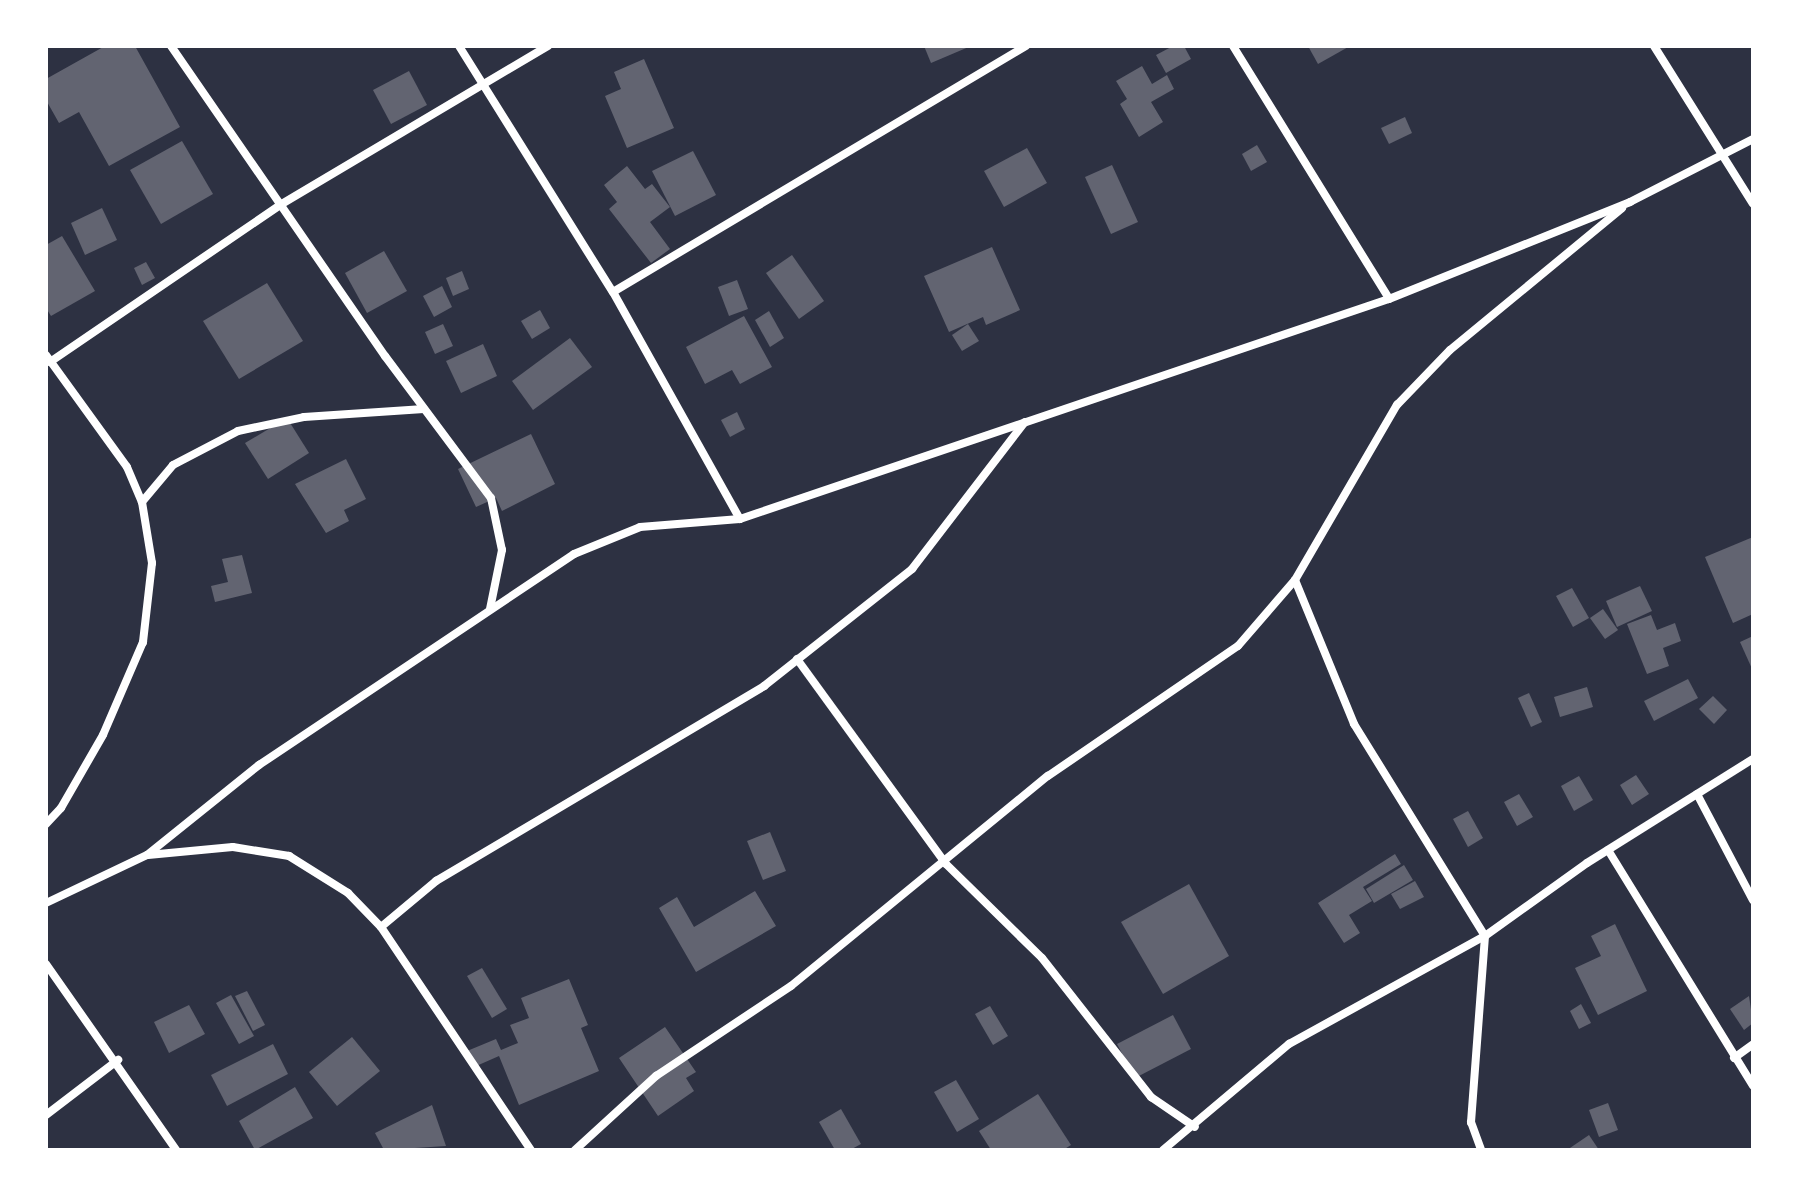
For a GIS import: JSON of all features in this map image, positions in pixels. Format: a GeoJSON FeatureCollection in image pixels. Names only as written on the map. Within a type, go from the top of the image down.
{"type":"FeatureCollection","features":[{"type":"Feature","properties":{"kind":"street"},"geometry":{"type":"LineString","coordinates":[[171,46],[424,409],[491,498],[502,550],[490,609]]}},
{"type":"Feature","properties":{"kind":"street"},"geometry":{"type":"LineString","coordinates":[[459,46],[486,83],[613,292],[740,519]]}},
{"type":"Feature","properties":{"kind":"street"},"geometry":{"type":"LineString","coordinates":[[46,824],[61,808],[103,735],[143,642],[152,563],[142,502],[104,431],[48,358],[280,205],[548,46]]}},
{"type":"Feature","properties":{"kind":"street"},"geometry":{"type":"LineString","coordinates":[[613,292],[1026,46]]}},
{"type":"Feature","properties":{"kind":"street"},"geometry":{"type":"LineString","coordinates":[[1233,46],[1389,299]]}},
{"type":"Feature","properties":{"kind":"street"},"geometry":{"type":"LineString","coordinates":[[1654,46],[1753,204]]}},
{"type":"Feature","properties":{"kind":"street"},"geometry":{"type":"LineString","coordinates":[[46,903],[147,855],[259,765],[574,554],[640,527],[740,519],[1389,299],[1630,202],[1722,151],[1753,139]]}},
{"type":"Feature","properties":{"kind":"street"},"geometry":{"type":"LineString","coordinates":[[575,1150],[656,1076],[791,986],[946,864],[1048,776],[1238,646],[1295,580],[1397,405],[1461,340],[1630,202]]}},
{"type":"Feature","properties":{"kind":"street"},"geometry":{"type":"LineString","coordinates":[[142,502],[173,465],[238,431],[304,417],[424,409]]}},
{"type":"Feature","properties":{"kind":"street"},"geometry":{"type":"LineString","coordinates":[[381,927],[436,881],[764,686],[912,569],[1025,422]]}},
{"type":"Feature","properties":{"kind":"street"},"geometry":{"type":"LineString","coordinates":[[1295,580],[1354,724],[1485,936],[1471,1122],[1481,1150]]}},
{"type":"Feature","properties":{"kind":"street"},"geometry":{"type":"LineString","coordinates":[[797,659],[946,864],[1042,958],[1151,1097],[1195,1127]]}},
{"type":"Feature","properties":{"kind":"street"},"geometry":{"type":"LineString","coordinates":[[1163,1150],[1195,1127],[1289,1044],[1485,936],[1608,850],[1753,759]]}},
{"type":"Feature","properties":{"kind":"street"},"geometry":{"type":"LineString","coordinates":[[1697,794],[1753,900]]}},
{"type":"Feature","properties":{"kind":"street"},"geometry":{"type":"LineString","coordinates":[[147,855],[233,847],[289,856],[348,893],[381,927],[531,1150]]}},
{"type":"Feature","properties":{"kind":"street"},"geometry":{"type":"LineString","coordinates":[[1608,850],[1753,1086]]}},
{"type":"Feature","properties":{"kind":"street"},"geometry":{"type":"LineString","coordinates":[[46,964],[118,1060],[176,1150]]}},
{"type":"Feature","properties":{"kind":"street"},"geometry":{"type":"LineString","coordinates":[[1734,1058],[1753,1044]]}},
{"type":"Feature","properties":{"kind":"street"},"geometry":{"type":"LineString","coordinates":[[46,1115],[118,1060]]}},
{"type":"Feature","properties":{"kind":"building"},"geometry":{"type":"Polygon","coordinates":[[[105,46],[135,46],[180,127],[109,166],[79,112],[59,123],[46,100],[46,79],[105,46]]]}},
{"type":"Feature","properties":{"kind":"building"},"geometry":{"type":"Polygon","coordinates":[[[924,46],[971,46],[931,63],[924,46]]]}},
{"type":"Feature","properties":{"kind":"building"},"geometry":{"type":"Polygon","coordinates":[[[1173,46],[1184,46],[1191,59],[1166,73],[1156,55],[1173,46]]]}},
{"type":"Feature","properties":{"kind":"building"},"geometry":{"type":"Polygon","coordinates":[[[1308,46],[1350,46],[1318,64],[1308,46]]]}},
{"type":"Feature","properties":{"kind":"building"},"geometry":{"type":"Polygon","coordinates":[[[644,59],[674,128],[627,148],[605,96],[621,89],[614,72],[644,59]]]}},
{"type":"Feature","properties":{"kind":"building"},"geometry":{"type":"Polygon","coordinates":[[[1142,66],[1152,84],[1167,75],[1174,89],[1151,102],[1163,122],[1139,137],[1120,104],[1127,99],[1116,81],[1142,66]]]}},
{"type":"Feature","properties":{"kind":"building"},"geometry":{"type":"Polygon","coordinates":[[[409,71],[427,105],[391,124],[373,90],[409,71]]]}},
{"type":"Feature","properties":{"kind":"building"},"geometry":{"type":"Polygon","coordinates":[[[1405,117],[1412,133],[1389,144],[1381,128],[1405,117]]]}},
{"type":"Feature","properties":{"kind":"building"},"geometry":{"type":"Polygon","coordinates":[[[182,141],[213,194],[161,224],[130,170],[182,141]]]}},
{"type":"Feature","properties":{"kind":"building"},"geometry":{"type":"Polygon","coordinates":[[[1257,145],[1267,162],[1251,171],[1242,154],[1257,145]]]}},
{"type":"Feature","properties":{"kind":"building"},"geometry":{"type":"Polygon","coordinates":[[[1027,148],[1047,183],[1004,207],[984,171],[1027,148]]]}},
{"type":"Feature","properties":{"kind":"building"},"geometry":{"type":"Polygon","coordinates":[[[693,151],[716,195],[675,216],[652,171],[693,151]]]}},
{"type":"Feature","properties":{"kind":"building"},"geometry":{"type":"Polygon","coordinates":[[[1112,165],[1138,222],[1111,234],[1085,177],[1112,165]]]}},
{"type":"Feature","properties":{"kind":"building"},"geometry":{"type":"Polygon","coordinates":[[[627,166],[645,189],[652,184],[670,207],[650,222],[670,249],[651,263],[609,209],[617,202],[604,185],[627,166]]]}},
{"type":"Feature","properties":{"kind":"building"},"geometry":{"type":"Polygon","coordinates":[[[102,208],[117,240],[85,255],[71,223],[102,208]]]}},
{"type":"Feature","properties":{"kind":"building"},"geometry":{"type":"Polygon","coordinates":[[[62,236],[95,291],[51,316],[46,308],[46,245],[62,236]]]}},
{"type":"Feature","properties":{"kind":"building"},"geometry":{"type":"Polygon","coordinates":[[[992,247],[1020,310],[986,325],[983,317],[949,332],[924,276],[992,247]]]}},
{"type":"Feature","properties":{"kind":"building"},"geometry":{"type":"Polygon","coordinates":[[[384,251],[407,291],[367,313],[345,273],[384,251]]]}},
{"type":"Feature","properties":{"kind":"building"},"geometry":{"type":"Polygon","coordinates":[[[792,255],[824,301],[799,319],[766,273],[792,255]]]}},
{"type":"Feature","properties":{"kind":"building"},"geometry":{"type":"Polygon","coordinates":[[[146,262],[155,278],[142,285],[134,268],[146,262]]]}},
{"type":"Feature","properties":{"kind":"building"},"geometry":{"type":"Polygon","coordinates":[[[462,271],[469,289],[453,296],[446,278],[462,271]]]}},
{"type":"Feature","properties":{"kind":"building"},"geometry":{"type":"Polygon","coordinates":[[[737,280],[748,309],[729,316],[718,287],[737,280]]]}},
{"type":"Feature","properties":{"kind":"building"},"geometry":{"type":"Polygon","coordinates":[[[267,283],[303,341],[239,379],[203,321],[267,283]]]}},
{"type":"Feature","properties":{"kind":"building"},"geometry":{"type":"Polygon","coordinates":[[[442,286],[452,307],[434,317],[423,296],[442,286]]]}},
{"type":"Feature","properties":{"kind":"building"},"geometry":{"type":"Polygon","coordinates":[[[540,310],[550,328],[532,339],[521,321],[540,310]]]}},
{"type":"Feature","properties":{"kind":"building"},"geometry":{"type":"Polygon","coordinates":[[[769,311],[784,338],[770,347],[755,320],[769,311]]]}},
{"type":"Feature","properties":{"kind":"building"},"geometry":{"type":"Polygon","coordinates":[[[744,316],[772,367],[740,384],[732,370],[705,384],[686,347],[744,316]]]}},
{"type":"Feature","properties":{"kind":"building"},"geometry":{"type":"Polygon","coordinates":[[[443,324],[453,346],[435,354],[425,332],[443,324]]]}},
{"type":"Feature","properties":{"kind":"building"},"geometry":{"type":"Polygon","coordinates":[[[968,324],[979,341],[962,351],[952,335],[968,324]]]}},
{"type":"Feature","properties":{"kind":"building"},"geometry":{"type":"Polygon","coordinates":[[[570,338],[592,367],[533,410],[512,381],[570,338]]]}},
{"type":"Feature","properties":{"kind":"building"},"geometry":{"type":"Polygon","coordinates":[[[483,344],[497,376],[461,393],[446,361],[483,344]]]}},
{"type":"Feature","properties":{"kind":"building"},"geometry":{"type":"Polygon","coordinates":[[[737,412],[745,429],[730,437],[721,420],[737,412]]]}},
{"type":"Feature","properties":{"kind":"building"},"geometry":{"type":"Polygon","coordinates":[[[287,418],[309,453],[268,479],[245,443],[287,418]]]}},
{"type":"Feature","properties":{"kind":"building"},"geometry":{"type":"Polygon","coordinates":[[[531,434],[555,484],[502,511],[496,498],[476,507],[458,469],[531,434]]]}},
{"type":"Feature","properties":{"kind":"building"},"geometry":{"type":"Polygon","coordinates":[[[346,459],[366,499],[344,510],[349,521],[326,533],[295,484],[346,459]]]}},
{"type":"Feature","properties":{"kind":"building"},"geometry":{"type":"Polygon","coordinates":[[[1753,537],[1753,614],[1733,623],[1705,557],[1753,537]]]}},
{"type":"Feature","properties":{"kind":"building"},"geometry":{"type":"Polygon","coordinates":[[[242,555],[252,593],[215,602],[211,586],[228,582],[222,559],[242,555]]]}},
{"type":"Feature","properties":{"kind":"building"},"geometry":{"type":"Polygon","coordinates":[[[1640,586],[1652,611],[1617,627],[1606,601],[1640,586]]]}},
{"type":"Feature","properties":{"kind":"building"},"geometry":{"type":"Polygon","coordinates":[[[1572,588],[1589,618],[1573,627],[1556,596],[1572,588]]]}},
{"type":"Feature","properties":{"kind":"building"},"geometry":{"type":"Polygon","coordinates":[[[1603,609],[1618,630],[1605,639],[1590,618],[1603,609]]]}},
{"type":"Feature","properties":{"kind":"building"},"geometry":{"type":"Polygon","coordinates":[[[1651,615],[1657,630],[1675,623],[1681,641],[1663,648],[1669,666],[1647,674],[1627,624],[1651,615]]]}},
{"type":"Feature","properties":{"kind":"building"},"geometry":{"type":"Polygon","coordinates":[[[1753,636],[1753,671],[1740,642],[1753,636]]]}},
{"type":"Feature","properties":{"kind":"building"},"geometry":{"type":"Polygon","coordinates":[[[1688,679],[1698,698],[1654,721],[1644,701],[1688,679]]]}},
{"type":"Feature","properties":{"kind":"building"},"geometry":{"type":"Polygon","coordinates":[[[1587,687],[1593,707],[1560,717],[1554,697],[1587,687]]]}},
{"type":"Feature","properties":{"kind":"building"},"geometry":{"type":"Polygon","coordinates":[[[1529,693],[1542,722],[1531,727],[1518,698],[1529,693]]]}},
{"type":"Feature","properties":{"kind":"building"},"geometry":{"type":"Polygon","coordinates":[[[1713,696],[1727,710],[1714,724],[1699,709],[1713,696]]]}},
{"type":"Feature","properties":{"kind":"building"},"geometry":{"type":"Polygon","coordinates":[[[1636,775],[1649,794],[1632,805],[1620,785],[1636,775]]]}},
{"type":"Feature","properties":{"kind":"building"},"geometry":{"type":"Polygon","coordinates":[[[1579,776],[1593,800],[1574,811],[1561,786],[1579,776]]]}},
{"type":"Feature","properties":{"kind":"building"},"geometry":{"type":"Polygon","coordinates":[[[1519,794],[1533,817],[1517,826],[1504,802],[1519,794]]]}},
{"type":"Feature","properties":{"kind":"building"},"geometry":{"type":"Polygon","coordinates":[[[1468,811],[1483,838],[1468,847],[1453,819],[1468,811]]]}},
{"type":"Feature","properties":{"kind":"building"},"geometry":{"type":"Polygon","coordinates":[[[770,832],[786,871],[763,880],[747,841],[770,832]]]}},
{"type":"Feature","properties":{"kind":"building"},"geometry":{"type":"Polygon","coordinates":[[[1395,854],[1401,864],[1363,887],[1372,901],[1349,915],[1360,933],[1344,943],[1318,903],[1395,854]]]}},
{"type":"Feature","properties":{"kind":"building"},"geometry":{"type":"Polygon","coordinates":[[[1404,865],[1413,880],[1374,903],[1366,889],[1404,865]]]}},
{"type":"Feature","properties":{"kind":"building"},"geometry":{"type":"Polygon","coordinates":[[[1415,881],[1424,897],[1400,909],[1391,894],[1415,881]]]}},
{"type":"Feature","properties":{"kind":"building"},"geometry":{"type":"Polygon","coordinates":[[[1189,884],[1229,956],[1163,994],[1121,922],[1189,884]]]}},
{"type":"Feature","properties":{"kind":"building"},"geometry":{"type":"Polygon","coordinates":[[[755,891],[776,926],[696,972],[659,908],[677,897],[694,927],[755,891]]]}},
{"type":"Feature","properties":{"kind":"building"},"geometry":{"type":"Polygon","coordinates":[[[1615,924],[1647,991],[1598,1015],[1575,968],[1601,956],[1591,936],[1615,924]]]}},
{"type":"Feature","properties":{"kind":"building"},"geometry":{"type":"Polygon","coordinates":[[[482,968],[507,1009],[492,1018],[467,976],[482,968]]]}},
{"type":"Feature","properties":{"kind":"building"},"geometry":{"type":"Polygon","coordinates":[[[569,979],[588,1025],[581,1028],[599,1071],[519,1105],[499,1056],[474,1067],[467,1051],[496,1039],[501,1050],[518,1043],[510,1025],[529,1018],[521,998],[569,979]]]}},
{"type":"Feature","properties":{"kind":"building"},"geometry":{"type":"Polygon","coordinates":[[[247,991],[265,1025],[253,1031],[235,996],[247,991]]]}},
{"type":"Feature","properties":{"kind":"building"},"geometry":{"type":"Polygon","coordinates":[[[231,995],[254,1036],[239,1044],[216,1003],[231,995]]]}},
{"type":"Feature","properties":{"kind":"building"},"geometry":{"type":"Polygon","coordinates":[[[1749,996],[1753,1023],[1744,1030],[1730,1009],[1749,996]]]}},
{"type":"Feature","properties":{"kind":"building"},"geometry":{"type":"Polygon","coordinates":[[[1581,1004],[1591,1023],[1579,1029],[1570,1011],[1581,1004]]]}},
{"type":"Feature","properties":{"kind":"building"},"geometry":{"type":"Polygon","coordinates":[[[189,1005],[205,1034],[169,1053],[154,1022],[189,1005]]]}},
{"type":"Feature","properties":{"kind":"building"},"geometry":{"type":"Polygon","coordinates":[[[990,1006],[1008,1036],[993,1045],[975,1014],[990,1006]]]}},
{"type":"Feature","properties":{"kind":"building"},"geometry":{"type":"Polygon","coordinates":[[[1173,1015],[1191,1049],[1135,1078],[1117,1044],[1173,1015]]]}},
{"type":"Feature","properties":{"kind":"building"},"geometry":{"type":"Polygon","coordinates":[[[665,1027],[696,1072],[686,1078],[694,1091],[658,1116],[619,1058],[665,1027]]]}},
{"type":"Feature","properties":{"kind":"building"},"geometry":{"type":"Polygon","coordinates":[[[352,1037],[380,1071],[337,1106],[309,1072],[352,1037]]]}},
{"type":"Feature","properties":{"kind":"building"},"geometry":{"type":"Polygon","coordinates":[[[273,1044],[288,1074],[227,1106],[211,1075],[273,1044]]]}},
{"type":"Feature","properties":{"kind":"building"},"geometry":{"type":"Polygon","coordinates":[[[956,1080],[979,1119],[957,1132],[934,1092],[956,1080]]]}},
{"type":"Feature","properties":{"kind":"building"},"geometry":{"type":"Polygon","coordinates":[[[295,1087],[313,1118],[255,1150],[239,1121],[295,1087]]]}},
{"type":"Feature","properties":{"kind":"building"},"geometry":{"type":"Polygon","coordinates":[[[1038,1094],[1071,1145],[1063,1150],[991,1150],[979,1131],[1038,1094]]]}},
{"type":"Feature","properties":{"kind":"building"},"geometry":{"type":"Polygon","coordinates":[[[1608,1103],[1618,1130],[1599,1137],[1589,1110],[1608,1103]]]}},
{"type":"Feature","properties":{"kind":"building"},"geometry":{"type":"Polygon","coordinates":[[[432,1105],[446,1146],[384,1150],[375,1133],[432,1105]]]}},
{"type":"Feature","properties":{"kind":"building"},"geometry":{"type":"Polygon","coordinates":[[[841,1109],[861,1144],[850,1150],[835,1150],[819,1122],[841,1109]]]}},
{"type":"Feature","properties":{"kind":"building"},"geometry":{"type":"Polygon","coordinates":[[[1589,1135],[1599,1150],[1567,1150],[1589,1135]]]}}]}
